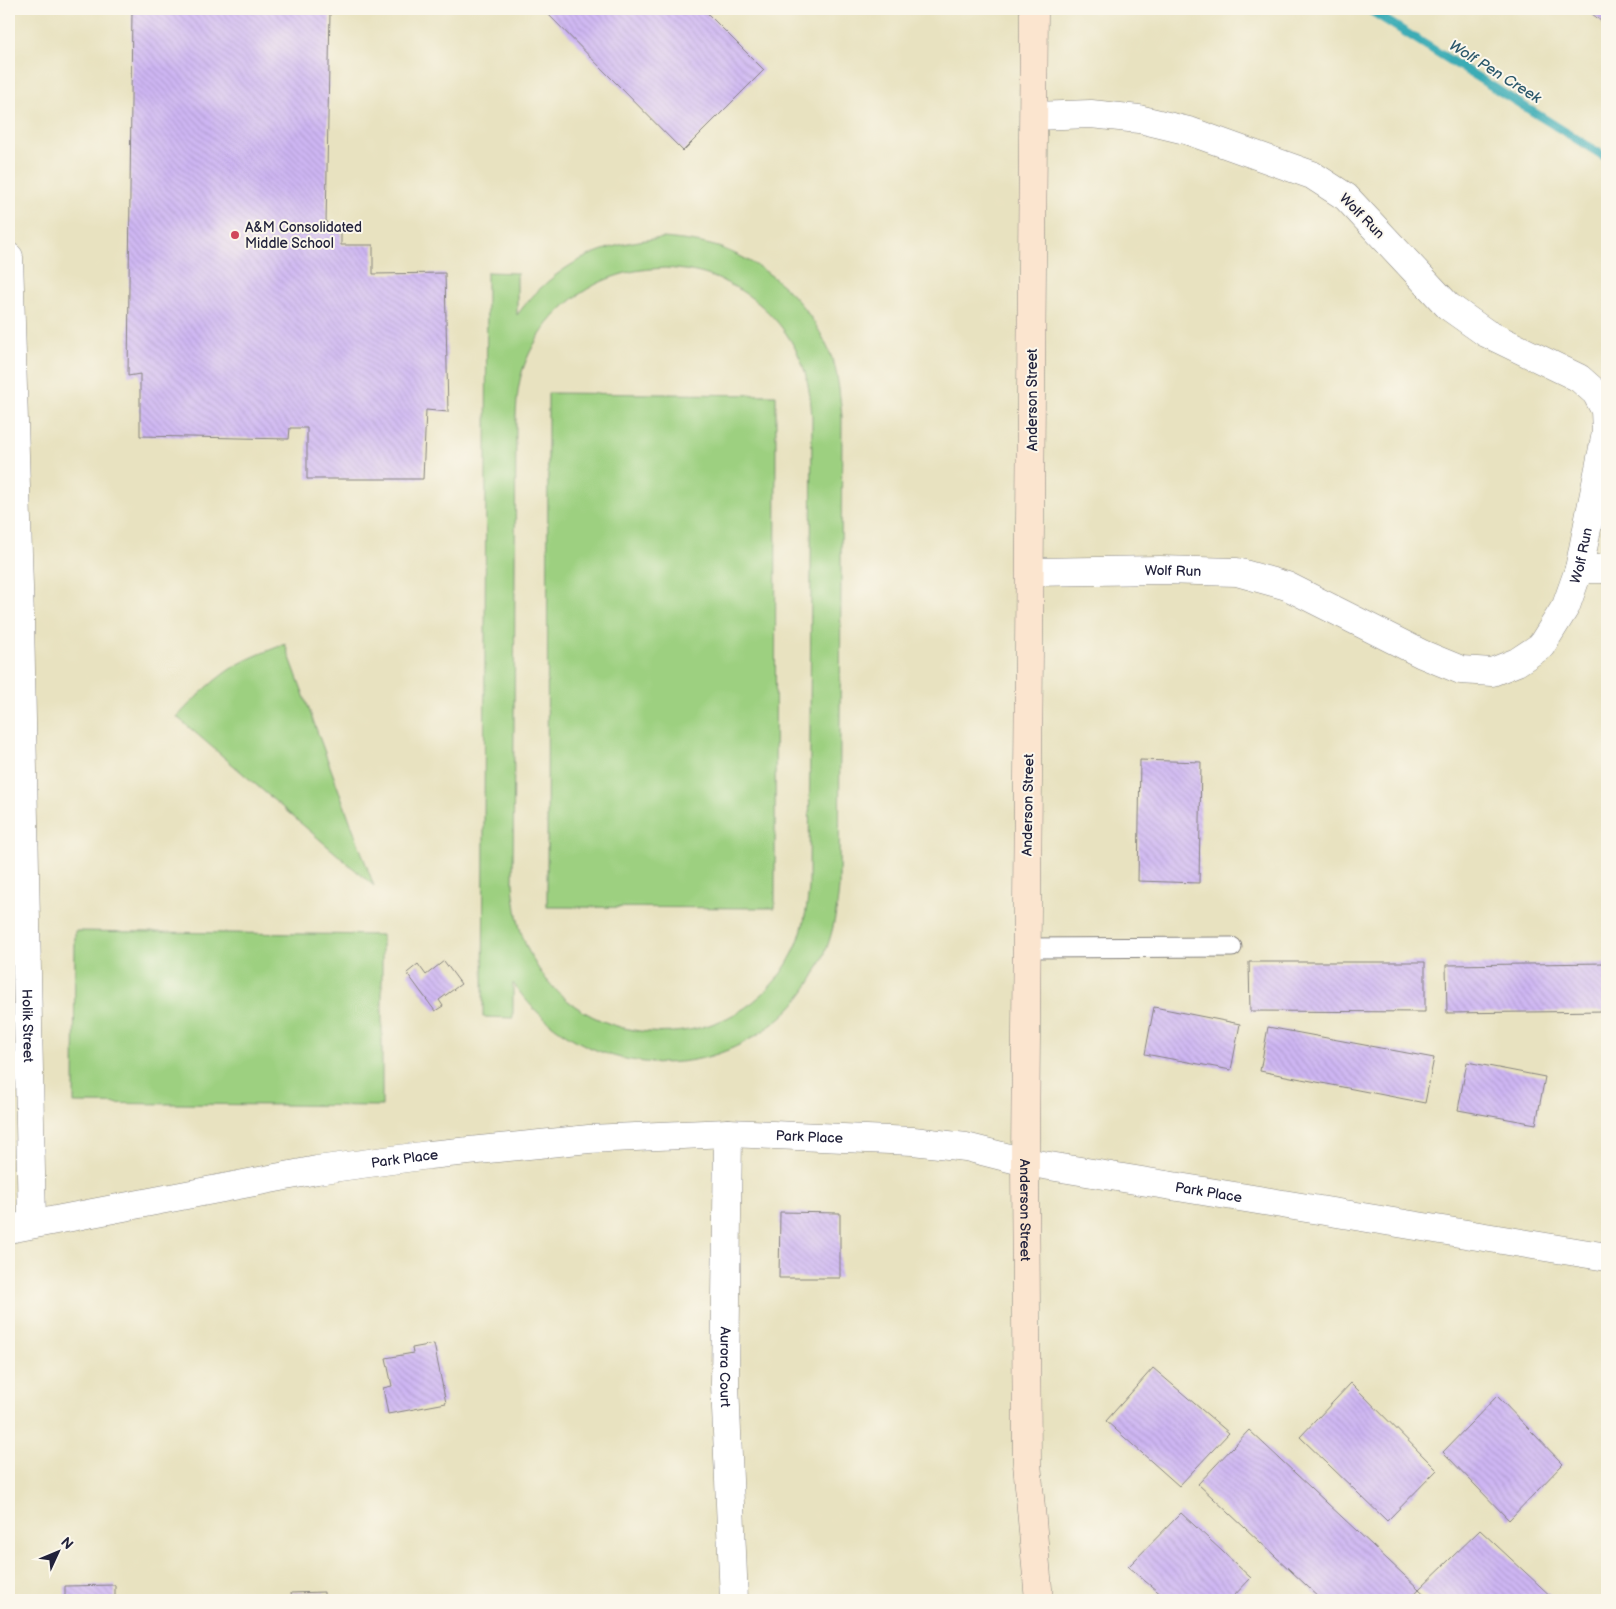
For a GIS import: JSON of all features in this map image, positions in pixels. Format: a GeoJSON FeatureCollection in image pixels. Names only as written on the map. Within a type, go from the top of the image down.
{"type":"FeatureCollection","features":[{"type":"Feature","properties":{"kind":"street","name":"Anderson Street"},"geometry":{"type":"LineString","coordinates":[[1034,9],[1025,1162],[1027,1463],[1039,1600]]}},
{"type":"Feature","properties":{"kind":"street","name":"Wolf Run"},"geometry":{"type":"LineString","coordinates":[[1031,572],[1160,570],[1237,572],[1287,586],[1422,654],[1461,670],[1492,672],[1517,662],[1541,646],[1566,606],[1579,569],[1606,433],[1605,410],[1596,393],[1579,378],[1486,333],[1448,306],[1346,197],[1312,175],[1189,131],[1138,120],[1091,114],[1034,116]]}},
{"type":"Feature","properties":{"kind":"street","name":"Holik Street"},"geometry":{"type":"LineString","coordinates":[[9,257],[21,1226]]}},
{"type":"Feature","properties":{"kind":"street"},"geometry":{"type":"LineString","coordinates":[[1579,569],[1607,569]]}},
{"type":"Feature","properties":{"kind":"street","name":"Park Place"},"geometry":{"type":"LineString","coordinates":[[21,1226],[316,1170],[429,1155],[590,1139],[728,1133],[913,1140],[966,1147],[1025,1162],[1607,1257]]}},
{"type":"Feature","properties":{"kind":"street","name":"Aurora Court"},"geometry":{"type":"LineString","coordinates":[[728,1133],[725,1384],[734,1600]]}},
{"type":"Feature","properties":{"kind":"lane"},"geometry":{"type":"LineString","coordinates":[[1027,948],[1232,948]]}},
{"type":"Feature","properties":{"kind":"green space"},"geometry":{"type":"Polygon","coordinates":[[[664,238],[714,246],[740,256],[774,278],[803,307],[825,342],[837,375],[842,417],[839,887],[833,928],[825,954],[813,978],[788,1011],[767,1028],[752,1038],[720,1053],[688,1061],[654,1063],[622,1058],[590,1048],[561,1031],[535,1010],[513,983],[513,1018],[483,1017],[487,272],[517,273],[517,315],[547,282],[581,259],[620,245],[664,238]],[[665,268],[636,271],[603,281],[573,299],[560,310],[538,338],[523,369],[517,397],[516,415],[513,884],[519,926],[528,950],[552,986],[583,1012],[620,1027],[660,1032],[699,1028],[736,1013],[768,988],[793,953],[804,921],[809,887],[812,417],[808,383],[799,356],[790,340],[769,313],[756,301],[741,291],[710,276],[665,268]]]}},
{"type":"Feature","properties":{"kind":"green space"},"geometry":{"type":"Polygon","coordinates":[[[548,393],[776,395],[775,908],[547,907],[548,393]]]}},
{"type":"Feature","properties":{"kind":"green space"},"geometry":{"type":"Polygon","coordinates":[[[285,644],[374,886],[177,717],[200,693],[233,667],[285,644]]]}},
{"type":"Feature","properties":{"kind":"green space"},"geometry":{"type":"Polygon","coordinates":[[[75,931],[382,935],[382,1106],[74,1103],[75,931]]]}},
{"type":"Feature","properties":{"kind":"building","name":"A&M Consolidated Middle School"},"geometry":{"type":"Polygon","coordinates":[[[132,9],[318,9],[330,11],[326,224],[341,226],[341,245],[373,245],[373,274],[445,273],[448,412],[426,410],[423,479],[307,479],[307,428],[290,428],[289,439],[140,436],[140,374],[128,376],[132,9]]]}},
{"type":"Feature","properties":{"kind":"building"},"geometry":{"type":"Polygon","coordinates":[[[543,9],[703,9],[764,70],[683,151],[543,9]]]}},
{"type":"Feature","properties":{"kind":"building"},"geometry":{"type":"Polygon","coordinates":[[[1586,9],[1607,9],[1607,26],[1586,9]]]}},
{"type":"Feature","properties":{"kind":"building"},"geometry":{"type":"Polygon","coordinates":[[[1140,760],[1201,762],[1199,883],[1138,881],[1140,760]]]}},
{"type":"Feature","properties":{"kind":"building"},"geometry":{"type":"Polygon","coordinates":[[[444,961],[461,984],[439,1000],[443,1006],[435,1011],[407,973],[418,964],[426,975],[444,961]]]}},
{"type":"Feature","properties":{"kind":"building"},"geometry":{"type":"Polygon","coordinates":[[[1249,962],[1425,962],[1425,1012],[1250,1011],[1249,962]]]}},
{"type":"Feature","properties":{"kind":"building"},"geometry":{"type":"Polygon","coordinates":[[[1607,963],[1607,1011],[1447,1013],[1446,965],[1607,963]]]}},
{"type":"Feature","properties":{"kind":"building"},"geometry":{"type":"Polygon","coordinates":[[[1154,1007],[1240,1024],[1231,1070],[1145,1054],[1154,1007]]]}},
{"type":"Feature","properties":{"kind":"building"},"geometry":{"type":"Polygon","coordinates":[[[1268,1027],[1434,1058],[1425,1103],[1260,1071],[1268,1027]]]}},
{"type":"Feature","properties":{"kind":"building"},"geometry":{"type":"Polygon","coordinates":[[[1467,1062],[1545,1077],[1536,1124],[1458,1110],[1467,1062]]]}},
{"type":"Feature","properties":{"kind":"building"},"geometry":{"type":"Polygon","coordinates":[[[780,1212],[840,1213],[840,1278],[779,1278],[780,1212]]]}},
{"type":"Feature","properties":{"kind":"building"},"geometry":{"type":"Polygon","coordinates":[[[434,1344],[446,1403],[388,1414],[383,1388],[392,1386],[386,1358],[413,1353],[412,1348],[434,1344]]]}},
{"type":"Feature","properties":{"kind":"building"},"geometry":{"type":"Polygon","coordinates":[[[1153,1368],[1229,1433],[1179,1486],[1106,1421],[1153,1368]]]}},
{"type":"Feature","properties":{"kind":"building"},"geometry":{"type":"Polygon","coordinates":[[[1351,1383],[1437,1470],[1387,1521],[1300,1437],[1351,1383]]]}},
{"type":"Feature","properties":{"kind":"building"},"geometry":{"type":"Polygon","coordinates":[[[1497,1396],[1563,1464],[1509,1520],[1443,1452],[1497,1396]]]}},
{"type":"Feature","properties":{"kind":"building"},"geometry":{"type":"Polygon","coordinates":[[[1249,1430],[1419,1589],[1409,1600],[1322,1600],[1198,1484],[1249,1430]]]}},
{"type":"Feature","properties":{"kind":"building"},"geometry":{"type":"Polygon","coordinates":[[[1181,1513],[1251,1578],[1230,1600],[1168,1600],[1128,1567],[1181,1513]]]}},
{"type":"Feature","properties":{"kind":"building"},"geometry":{"type":"Polygon","coordinates":[[[1480,1530],[1555,1600],[1431,1600],[1419,1589],[1480,1530]]]}},
{"type":"Feature","properties":{"kind":"building"},"geometry":{"type":"Polygon","coordinates":[[[115,1585],[115,1600],[65,1600],[65,1586],[115,1585]]]}},
{"type":"Feature","properties":{"kind":"building"},"geometry":{"type":"Polygon","coordinates":[[[324,1592],[324,1600],[292,1600],[291,1593],[324,1592]]]}},
{"type":"Feature","properties":{"kind":"waterway","name":"Wolf Pen Creek"},"geometry":{"type":"LineString","coordinates":[[1368,9],[1607,158]]}},
{"type":"Feature","properties":{"kind":"place","name":"A&M Consolidated Middle School"},"geometry":{"type":"Point","coordinates":[235,235]}}]}
